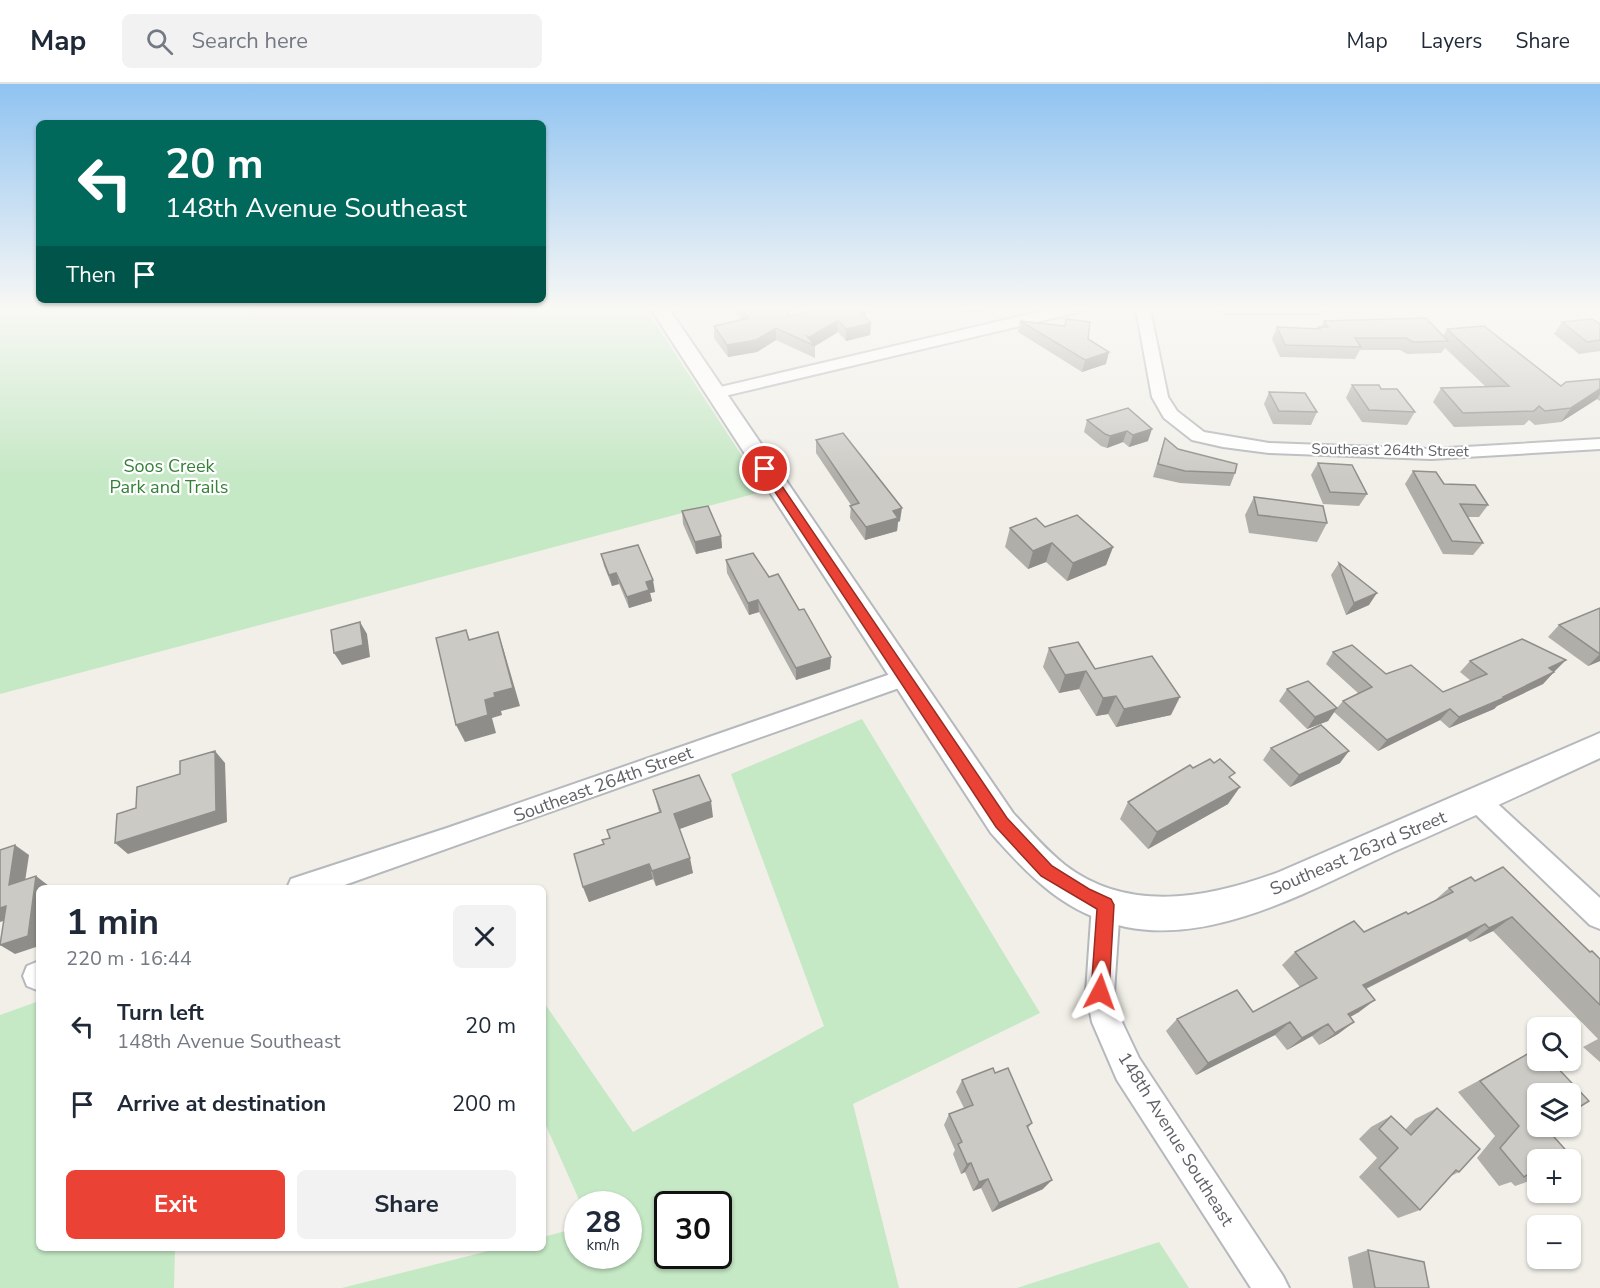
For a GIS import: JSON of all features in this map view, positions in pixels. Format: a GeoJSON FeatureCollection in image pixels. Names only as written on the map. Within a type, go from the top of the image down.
{"type":"FeatureCollection","features":[{"type":"Feature","properties":{"kind":"street"},"geometry":{"type":"LineString","coordinates":[[697,365],[1002,823],[1047,871],[1083,894],[1106,905]]}},
{"type":"Feature","properties":{"kind":"street"},"geometry":{"type":"LineString","coordinates":[[716,393],[829,365]]}},
{"type":"Feature","properties":{"kind":"street","name":"Southeast 264th Street"},"geometry":{"type":"LineString","coordinates":[[1154,365],[1160,397],[1170,414],[1198,436],[1223,442],[1269,447],[1431,454],[1600,444]]}},
{"type":"Feature","properties":{"kind":"street","name":"Southeast 264th Street"},"geometry":{"type":"LineString","coordinates":[[309,885],[447,839],[905,677]]}},
{"type":"Feature","properties":{"kind":"street","name":"Southeast 263rd Street"},"geometry":{"type":"LineString","coordinates":[[1106,905],[1133,912],[1163,913],[1205,911],[1247,901],[1478,801],[1600,745]]}},
{"type":"Feature","properties":{"kind":"street"},"geometry":{"type":"LineString","coordinates":[[1478,801],[1600,916]]}},
{"type":"Feature","properties":{"kind":"street","name":"148th Avenue Southeast"},"geometry":{"type":"LineString","coordinates":[[1106,905],[1100,992],[1107,1022],[1128,1069],[1271,1288]]}},
{"type":"Feature","properties":{"kind":"green space","name":"Soos Creek Park and Trails"},"geometry":{"type":"Polygon","coordinates":[[[0,365],[683,365],[765,491],[0,694],[0,365]]]}},
{"type":"Feature","properties":{"kind":"green space"},"geometry":{"type":"Polygon","coordinates":[[[862,719],[1040,1013],[853,1104],[899,1288],[342,1288],[488,1251],[546,1251],[546,1236],[564,1231],[564,1269],[642,1269],[642,1191],[575,1191],[546,1126],[546,1005],[633,1132],[824,1026],[731,774],[862,719]]]}},
{"type":"Feature","properties":{"kind":"green space"},"geometry":{"type":"Polygon","coordinates":[[[36,1002],[36,1251],[175,1251],[174,1288],[0,1288],[0,1015],[36,1002]]]}},
{"type":"Feature","properties":{"kind":"green space"},"geometry":{"type":"Polygon","coordinates":[[[1159,1242],[1189,1288],[1017,1288],[1159,1242]]]}},
{"type":"Feature","properties":{"kind":"building"},"geometry":{"type":"Polygon","coordinates":[[[1486,365],[1534,365],[1561,386],[1566,382],[1600,379],[1600,389],[1571,408],[1545,411],[1539,406],[1534,411],[1463,413],[1441,388],[1509,386],[1486,365]]]}},
{"type":"Feature","properties":{"kind":"building"},"geometry":{"type":"Polygon","coordinates":[[[1352,385],[1379,385],[1381,389],[1397,389],[1415,412],[1369,410],[1352,385]]]}},
{"type":"Feature","properties":{"kind":"building"},"geometry":{"type":"Polygon","coordinates":[[[1269,392],[1305,393],[1317,412],[1279,411],[1269,392]]]}},
{"type":"Feature","properties":{"kind":"building"},"geometry":{"type":"Polygon","coordinates":[[[1128,408],[1152,429],[1133,435],[1127,431],[1110,436],[1087,420],[1128,408]]]}},
{"type":"Feature","properties":{"kind":"building"},"geometry":{"type":"Polygon","coordinates":[[[843,433],[902,508],[893,511],[898,518],[866,527],[850,506],[859,503],[816,440],[843,433]]]}},
{"type":"Feature","properties":{"kind":"building"},"geometry":{"type":"Polygon","coordinates":[[[1165,438],[1178,449],[1237,464],[1235,473],[1185,471],[1158,464],[1165,438]]]}},
{"type":"Feature","properties":{"kind":"building"},"geometry":{"type":"Polygon","coordinates":[[[1318,463],[1352,465],[1367,494],[1330,492],[1318,463]]]}},
{"type":"Feature","properties":{"kind":"building"},"geometry":{"type":"Polygon","coordinates":[[[1413,471],[1436,472],[1444,484],[1475,485],[1488,505],[1460,504],[1483,543],[1452,541],[1413,471]]]}},
{"type":"Feature","properties":{"kind":"building"},"geometry":{"type":"Polygon","coordinates":[[[1254,497],[1323,506],[1327,523],[1258,515],[1254,497]]]}},
{"type":"Feature","properties":{"kind":"building"},"geometry":{"type":"Polygon","coordinates":[[[708,506],[721,536],[695,542],[682,511],[708,506]]]}},
{"type":"Feature","properties":{"kind":"building"},"geometry":{"type":"Polygon","coordinates":[[[1077,515],[1113,547],[1073,563],[1052,543],[1033,551],[1010,528],[1036,518],[1045,527],[1077,515]]]}},
{"type":"Feature","properties":{"kind":"building"},"geometry":{"type":"Polygon","coordinates":[[[638,545],[653,580],[646,582],[649,590],[627,597],[616,573],[609,575],[601,554],[638,545]]]}},
{"type":"Feature","properties":{"kind":"building"},"geometry":{"type":"Polygon","coordinates":[[[753,553],[769,577],[778,574],[799,610],[804,609],[831,657],[796,668],[758,600],[748,603],[726,560],[753,553]]]}},
{"type":"Feature","properties":{"kind":"building"},"geometry":{"type":"Polygon","coordinates":[[[1339,563],[1377,593],[1354,603],[1339,563]]]}},
{"type":"Feature","properties":{"kind":"building"},"geometry":{"type":"Polygon","coordinates":[[[1600,608],[1600,654],[1559,625],[1600,608]]]}},
{"type":"Feature","properties":{"kind":"building"},"geometry":{"type":"Polygon","coordinates":[[[360,622],[363,645],[334,653],[331,630],[360,622]]]}},
{"type":"Feature","properties":{"kind":"building"},"geometry":{"type":"Polygon","coordinates":[[[466,630],[469,640],[498,632],[513,688],[494,693],[495,697],[485,700],[488,715],[456,725],[436,638],[466,630]]]}},
{"type":"Feature","properties":{"kind":"building"},"geometry":{"type":"Polygon","coordinates":[[[1522,639],[1566,660],[1549,668],[1554,672],[1504,698],[1459,717],[1450,709],[1387,740],[1343,701],[1372,687],[1333,652],[1352,645],[1386,674],[1411,665],[1443,692],[1487,674],[1470,661],[1522,639]]]}},
{"type":"Feature","properties":{"kind":"building"},"geometry":{"type":"Polygon","coordinates":[[[1078,642],[1095,669],[1152,656],[1180,697],[1124,709],[1116,696],[1103,698],[1086,671],[1065,675],[1049,648],[1078,642]]]}},
{"type":"Feature","properties":{"kind":"building"},"geometry":{"type":"Polygon","coordinates":[[[1308,681],[1337,708],[1315,717],[1287,689],[1308,681]]]}},
{"type":"Feature","properties":{"kind":"building"},"geometry":{"type":"Polygon","coordinates":[[[1321,725],[1349,751],[1299,775],[1271,748],[1321,725]]]}},
{"type":"Feature","properties":{"kind":"building"},"geometry":{"type":"Polygon","coordinates":[[[215,751],[216,811],[115,843],[117,814],[136,808],[137,787],[180,774],[180,761],[215,751]]]}},
{"type":"Feature","properties":{"kind":"building"},"geometry":{"type":"Polygon","coordinates":[[[1210,759],[1214,763],[1220,759],[1235,773],[1229,777],[1240,787],[1157,832],[1128,802],[1190,765],[1193,768],[1210,759]]]}},
{"type":"Feature","properties":{"kind":"building"},"geometry":{"type":"Polygon","coordinates":[[[699,775],[711,801],[674,814],[690,858],[652,871],[649,864],[583,887],[574,854],[604,844],[602,840],[610,838],[607,830],[661,812],[653,790],[699,775]]]}},
{"type":"Feature","properties":{"kind":"building"},"geometry":{"type":"Polygon","coordinates":[[[15,845],[9,885],[36,876],[28,936],[0,945],[6,906],[0,908],[0,850],[15,845]]]}},
{"type":"Feature","properties":{"kind":"building"},"geometry":{"type":"Polygon","coordinates":[[[1503,867],[1590,952],[1592,951],[1600,959],[1600,1005],[1512,917],[1489,928],[1485,924],[1363,985],[1375,1000],[1348,1014],[1354,1022],[1335,1033],[1328,1024],[1302,1038],[1290,1022],[1208,1063],[1177,1019],[1237,990],[1253,1012],[1317,978],[1295,952],[1354,921],[1364,932],[1453,892],[1449,888],[1471,877],[1475,881],[1503,867]]]}},
{"type":"Feature","properties":{"kind":"building"},"geometry":{"type":"Polygon","coordinates":[[[1527,1054],[1527,1071],[1560,1071],[1572,1083],[1527,1083],[1527,1137],[1554,1137],[1565,1149],[1527,1149],[1527,1175],[1524,1177],[1500,1148],[1519,1126],[1480,1081],[1527,1054]]]}},
{"type":"Feature","properties":{"kind":"building"},"geometry":{"type":"Polygon","coordinates":[[[993,1068],[995,1073],[1008,1068],[1032,1123],[1027,1126],[1052,1180],[999,1203],[988,1179],[979,1182],[971,1163],[967,1164],[958,1144],[962,1142],[949,1114],[973,1105],[962,1080],[993,1068]]]}},
{"type":"Feature","properties":{"kind":"building"},"geometry":{"type":"Polygon","coordinates":[[[1581,1093],[1589,1101],[1581,1106],[1581,1093]]]}},
{"type":"Feature","properties":{"kind":"building"},"geometry":{"type":"Polygon","coordinates":[[[1437,1108],[1480,1149],[1459,1172],[1456,1170],[1420,1210],[1379,1168],[1398,1148],[1379,1129],[1391,1116],[1411,1135],[1437,1108]]]}},
{"type":"Feature","properties":{"kind":"building"},"geometry":{"type":"Polygon","coordinates":[[[1368,1250],[1424,1262],[1429,1288],[1375,1288],[1368,1250]]]}},
{"type":"Feature","properties":{"kind":"route"},"geometry":{"type":"LineString","coordinates":[[765,469],[1002,823],[1047,871],[1083,894],[1106,905],[1100,992]]}}]}
